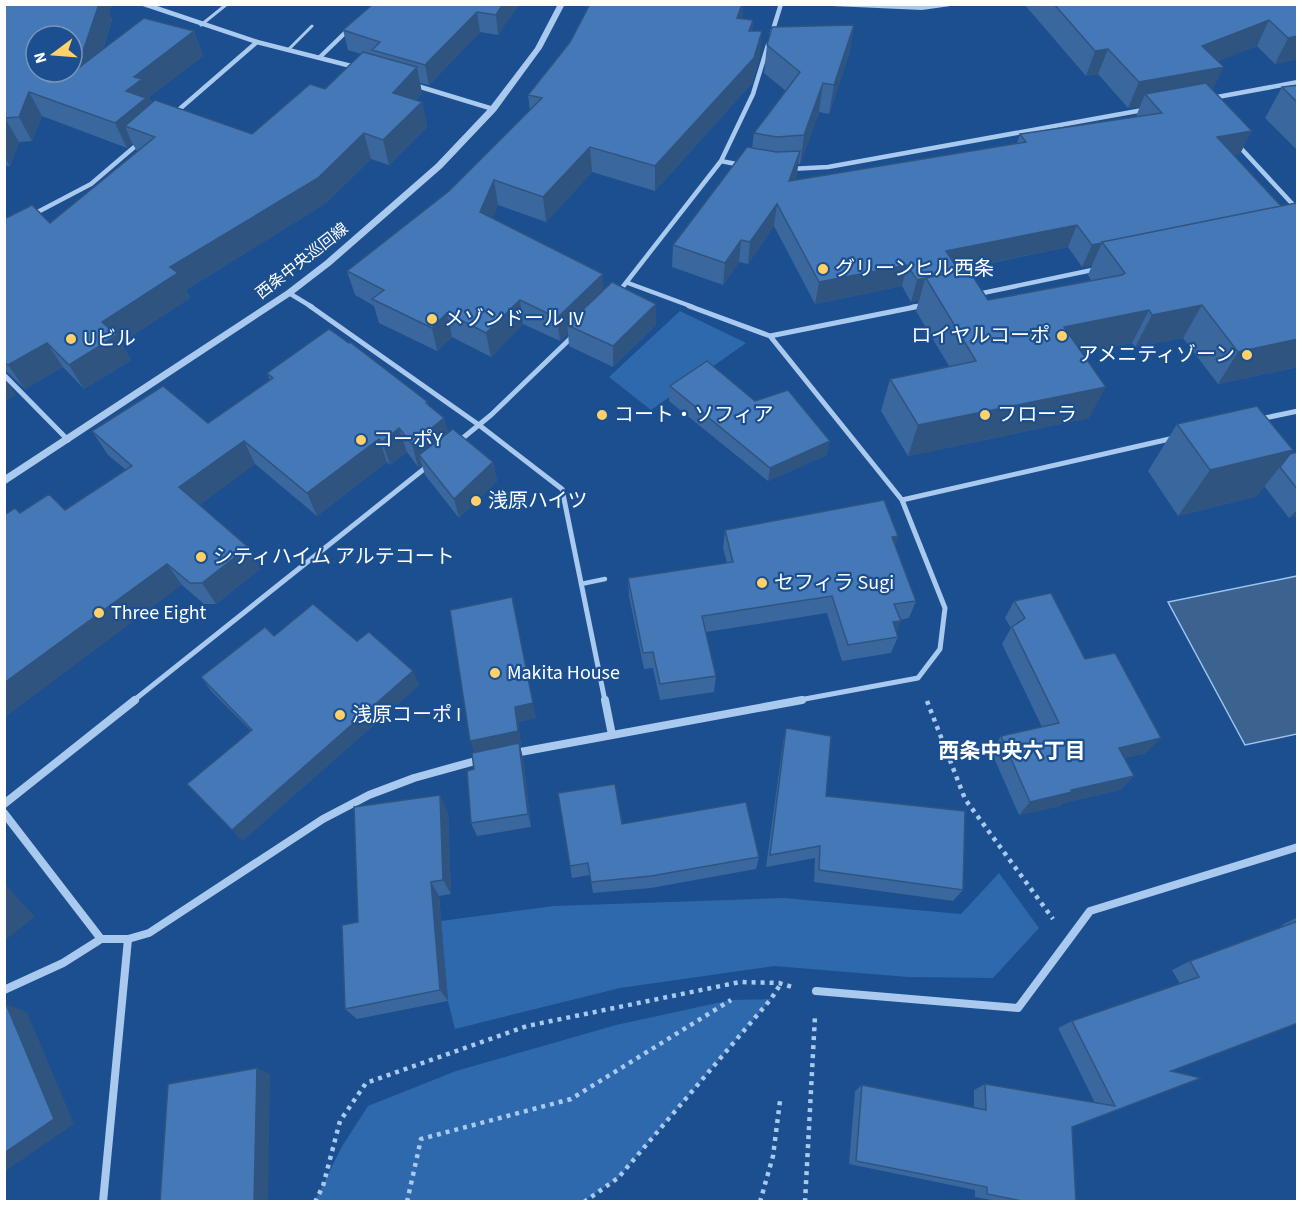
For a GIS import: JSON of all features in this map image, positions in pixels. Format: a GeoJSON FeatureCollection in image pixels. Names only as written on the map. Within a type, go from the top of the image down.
{"type":"FeatureCollection","features":[{"type":"Feature","properties":{"kind":"street"},"geometry":{"type":"LineString","coordinates":[[144,4],[201,25],[258,42],[366,70]]}},
{"type":"Feature","properties":{"kind":"street","name":"西条中央巡回線"},"geometry":{"type":"LineString","coordinates":[[4,481],[289,294],[328,263],[439,166],[493,109],[538,48],[562,4]]}},
{"type":"Feature","properties":{"kind":"street"},"geometry":{"type":"LineString","coordinates":[[613,298],[628,283],[722,161],[753,94],[781,4]]}},
{"type":"Feature","properties":{"kind":"street"},"geometry":{"type":"LineString","coordinates":[[833,4],[914,8],[962,4]]}},
{"type":"Feature","properties":{"kind":"street"},"geometry":{"type":"LineString","coordinates":[[320,57],[358,21]]}},
{"type":"Feature","properties":{"kind":"street"},"geometry":{"type":"LineString","coordinates":[[170,117],[258,42]]}},
{"type":"Feature","properties":{"kind":"street"},"geometry":{"type":"LineString","coordinates":[[1208,98],[1298,82]]}},
{"type":"Feature","properties":{"kind":"street"},"geometry":{"type":"LineString","coordinates":[[412,84],[493,109]]}},
{"type":"Feature","properties":{"kind":"street"},"geometry":{"type":"LineString","coordinates":[[785,170],[828,167],[1151,109]]}},
{"type":"Feature","properties":{"kind":"street"},"geometry":{"type":"LineString","coordinates":[[24,219],[91,184],[143,139]]}},
{"type":"Feature","properties":{"kind":"street"},"geometry":{"type":"LineString","coordinates":[[1236,142],[1298,210]]}},
{"type":"Feature","properties":{"kind":"street"},"geometry":{"type":"LineString","coordinates":[[722,161],[753,167]]}},
{"type":"Feature","properties":{"kind":"street"},"geometry":{"type":"LineString","coordinates":[[969,295],[1110,266]]}},
{"type":"Feature","properties":{"kind":"street"},"geometry":{"type":"LineString","coordinates":[[505,755],[918,678],[940,649],[945,608],[903,500],[770,336],[628,283]]}},
{"type":"Feature","properties":{"kind":"street"},"geometry":{"type":"LineString","coordinates":[[289,294],[312,307],[479,425],[562,489],[612,735]]}},
{"type":"Feature","properties":{"kind":"street"},"geometry":{"type":"LineString","coordinates":[[770,336],[934,303]]}},
{"type":"Feature","properties":{"kind":"street"},"geometry":{"type":"LineString","coordinates":[[451,447],[479,425],[582,327]]}},
{"type":"Feature","properties":{"kind":"street"},"geometry":{"type":"LineString","coordinates":[[4,375],[68,440]]}},
{"type":"Feature","properties":{"kind":"street"},"geometry":{"type":"LineString","coordinates":[[1251,421],[1298,411]]}},
{"type":"Feature","properties":{"kind":"street"},"geometry":{"type":"LineString","coordinates":[[903,500],[1181,437]]}},
{"type":"Feature","properties":{"kind":"street"},"geometry":{"type":"LineString","coordinates":[[4,804],[432,462]]}},
{"type":"Feature","properties":{"kind":"street"},"geometry":{"type":"LineString","coordinates":[[4,990],[63,963],[101,939],[128,939],[149,933],[323,819],[369,795],[414,778],[485,759]]}},
{"type":"Feature","properties":{"kind":"street"},"geometry":{"type":"LineString","coordinates":[[4,813],[101,939]]}},
{"type":"Feature","properties":{"kind":"street"},"geometry":{"type":"LineString","coordinates":[[816,991],[1018,1008],[1090,911],[1298,847]]}},
{"type":"Feature","properties":{"kind":"street"},"geometry":{"type":"LineString","coordinates":[[104,1202],[128,939]]}},
{"type":"Feature","properties":{"kind":"lane"},"geometry":{"type":"LineString","coordinates":[[201,25],[226,4]]}},
{"type":"Feature","properties":{"kind":"lane"},"geometry":{"type":"LineString","coordinates":[[290,50],[312,26]]}},
{"type":"Feature","properties":{"kind":"lane"},"geometry":{"type":"LineString","coordinates":[[581,584],[605,579]]}},
{"type":"Feature","properties":{"kind":"path"},"geometry":{"type":"LineString","coordinates":[[918,678],[965,799],[1068,941]]}},
{"type":"Feature","properties":{"kind":"path"},"geometry":{"type":"LineString","coordinates":[[315,1202],[322,1186],[340,1121],[366,1083],[527,1026],[740,982],[816,991],[805,1202]]}},
{"type":"Feature","properties":{"kind":"path"},"geometry":{"type":"LineString","coordinates":[[584,1202],[618,1178],[771,999],[780,985]]}},
{"type":"Feature","properties":{"kind":"path"},"geometry":{"type":"LineString","coordinates":[[407,1202],[421,1139],[571,1100],[731,1000]]}},
{"type":"Feature","properties":{"kind":"path"},"geometry":{"type":"LineString","coordinates":[[760,1202],[773,1156],[780,1101]]}},
{"type":"Feature","properties":{"kind":"shaded area"},"geometry":{"type":"Polygon","coordinates":[[[680,311],[746,343],[651,410],[609,377],[680,311]]]}},
{"type":"Feature","properties":{"kind":"shaded area"},"geometry":{"type":"Polygon","coordinates":[[[1297,576],[1297,734],[1245,745],[1168,602],[1297,576]]]}},
{"type":"Feature","properties":{"kind":"shaded area"},"geometry":{"type":"Polygon","coordinates":[[[999,873],[1039,928],[993,978],[908,977],[774,966],[620,988],[455,1029],[448,1001],[441,921],[554,906],[784,898],[961,914],[999,873]]]}},
{"type":"Feature","properties":{"kind":"shaded area"},"geometry":{"type":"Polygon","coordinates":[[[771,999],[618,1178],[584,1201],[315,1201],[341,1148],[368,1106],[456,1071],[616,1025],[731,1000],[771,999]]]}},
{"type":"Feature","properties":{"kind":"building"},"geometry":{"type":"Polygon","coordinates":[[[5,4],[99,4],[84,48],[84,24],[24,24],[24,84],[84,84],[84,64],[144,18],[194,31],[134,77],[142,79],[126,91],[146,98],[115,123],[29,92],[19,117],[5,118],[5,4]]]}},
{"type":"Feature","properties":{"kind":"building"},"geometry":{"type":"Polygon","coordinates":[[[373,4],[503,4],[496,15],[477,12],[425,65],[372,50],[380,42],[343,30],[373,4]]]}},
{"type":"Feature","properties":{"kind":"building"},"geometry":{"type":"Polygon","coordinates":[[[590,4],[742,4],[737,18],[753,20],[749,31],[762,31],[754,58],[655,166],[590,147],[543,197],[494,180],[480,212],[603,274],[557,318],[520,300],[486,333],[447,313],[432,328],[372,299],[384,290],[347,271],[449,191],[542,98],[528,95],[570,42],[590,4]]]}},
{"type":"Feature","properties":{"kind":"building"},"geometry":{"type":"Polygon","coordinates":[[[1054,4],[1298,4],[1298,36],[1288,38],[1269,20],[1202,46],[1224,67],[1139,82],[1108,49],[1095,51],[1054,4]]]}},
{"type":"Feature","properties":{"kind":"building"},"geometry":{"type":"Polygon","coordinates":[[[854,25],[834,85],[823,83],[804,135],[777,137],[754,133],[800,72],[767,45],[772,27],[854,25]]]}},
{"type":"Feature","properties":{"kind":"building"},"geometry":{"type":"Polygon","coordinates":[[[363,52],[417,67],[393,93],[422,102],[383,140],[364,133],[318,178],[170,267],[178,273],[102,322],[117,335],[69,365],[47,343],[8,365],[4,362],[4,219],[32,205],[50,223],[155,137],[125,126],[155,100],[252,134],[310,84],[325,89],[363,52]]]}},
{"type":"Feature","properties":{"kind":"building"},"geometry":{"type":"Polygon","coordinates":[[[1206,83],[1252,131],[1217,137],[1281,206],[1092,245],[1077,225],[946,251],[959,271],[917,280],[907,265],[819,282],[777,204],[750,242],[741,240],[725,263],[673,245],[747,147],[776,152],[800,151],[789,181],[1026,142],[1020,134],[1162,113],[1145,94],[1206,83]]]}},
{"type":"Feature","properties":{"kind":"building"},"geometry":{"type":"Polygon","coordinates":[[[1298,85],[1298,103],[1282,87],[1298,85]]]}},
{"type":"Feature","properties":{"kind":"building"},"geometry":{"type":"Polygon","coordinates":[[[1296,203],[1298,205],[1298,339],[1238,352],[1202,305],[1152,315],[1149,310],[1064,327],[1106,387],[918,425],[890,379],[976,361],[926,278],[968,269],[988,300],[1122,275],[1125,273],[1102,242],[1296,203]]]}},
{"type":"Feature","properties":{"kind":"building"},"geometry":{"type":"Polygon","coordinates":[[[612,282],[656,304],[613,346],[567,325],[612,282]]]}},
{"type":"Feature","properties":{"kind":"building"},"geometry":{"type":"Polygon","coordinates":[[[329,329],[350,342],[428,402],[426,403],[444,418],[412,444],[399,428],[382,442],[379,439],[307,493],[244,441],[179,487],[248,547],[202,583],[190,583],[167,564],[4,683],[4,515],[15,508],[20,513],[49,494],[65,510],[132,466],[92,431],[163,386],[208,423],[273,378],[267,373],[329,329]]]}},
{"type":"Feature","properties":{"kind":"building"},"geometry":{"type":"Polygon","coordinates":[[[707,361],[755,401],[788,390],[830,441],[770,468],[670,386],[707,361]]]}},
{"type":"Feature","properties":{"kind":"building"},"geometry":{"type":"Polygon","coordinates":[[[1257,406],[1293,450],[1210,470],[1177,424],[1257,406]]]}},
{"type":"Feature","properties":{"kind":"building"},"geometry":{"type":"Polygon","coordinates":[[[453,429],[493,462],[454,499],[419,455],[453,429]]]}},
{"type":"Feature","properties":{"kind":"building"},"geometry":{"type":"Polygon","coordinates":[[[1298,452],[1298,490],[1280,467],[1290,454],[1298,452]]]}},
{"type":"Feature","properties":{"kind":"building"},"geometry":{"type":"Polygon","coordinates":[[[884,500],[898,536],[892,537],[916,601],[894,604],[901,621],[893,622],[898,637],[848,645],[832,596],[702,616],[716,676],[660,684],[653,652],[643,653],[628,578],[733,562],[725,530],[884,500]]]}},
{"type":"Feature","properties":{"kind":"building"},"geometry":{"type":"Polygon","coordinates":[[[1051,593],[1085,659],[1115,653],[1161,738],[1119,748],[1134,776],[1030,802],[1001,736],[1059,723],[1012,627],[1025,618],[1014,601],[1051,593]]]}},
{"type":"Feature","properties":{"kind":"building","name":"Makita House"},"geometry":{"type":"Polygon","coordinates":[[[512,597],[533,703],[515,707],[518,731],[470,741],[450,610],[512,597]]]}},
{"type":"Feature","properties":{"kind":"building"},"geometry":{"type":"Polygon","coordinates":[[[313,604],[357,641],[369,632],[413,671],[232,830],[187,784],[252,730],[201,677],[265,627],[274,636],[313,604]]]}},
{"type":"Feature","properties":{"kind":"building"},"geometry":{"type":"Polygon","coordinates":[[[786,728],[831,736],[826,796],[965,811],[963,890],[819,870],[820,846],[770,855],[786,728]]]}},
{"type":"Feature","properties":{"kind":"building"},"geometry":{"type":"Polygon","coordinates":[[[519,743],[528,814],[471,823],[467,771],[474,769],[472,753],[519,743]]]}},
{"type":"Feature","properties":{"kind":"building"},"geometry":{"type":"Polygon","coordinates":[[[615,784],[622,824],[746,802],[759,857],[651,876],[591,882],[588,863],[570,866],[558,793],[615,784]]]}},
{"type":"Feature","properties":{"kind":"building"},"geometry":{"type":"Polygon","coordinates":[[[440,795],[443,880],[431,882],[440,990],[345,1009],[342,925],[358,922],[354,807],[440,795]]]}},
{"type":"Feature","properties":{"kind":"building"},"geometry":{"type":"Polygon","coordinates":[[[1298,921],[1298,1023],[1171,1071],[1201,1078],[1072,1127],[1076,1202],[1027,1202],[987,1194],[987,1187],[856,1161],[862,1085],[986,1110],[985,1084],[1115,1106],[1072,1021],[1199,977],[1190,961],[1298,921]]]}},
{"type":"Feature","properties":{"kind":"building"},"geometry":{"type":"Polygon","coordinates":[[[6,1004],[54,1119],[4,1153],[4,1005],[6,1004]]]}},
{"type":"Feature","properties":{"kind":"building"},"geometry":{"type":"Polygon","coordinates":[[[257,1068],[254,1202],[160,1202],[168,1084],[257,1068]]]}},
{"type":"Feature","properties":{"kind":"place","name":"グリーンヒル西条"},"geometry":{"type":"Point","coordinates":[823,269]}},
{"type":"Feature","properties":{"kind":"place","name":"メゾンドール IV"},"geometry":{"type":"Point","coordinates":[432,319]}},
{"type":"Feature","properties":{"kind":"place","name":"ロイヤルコーポ"},"geometry":{"type":"Point","coordinates":[1062,336]}},
{"type":"Feature","properties":{"kind":"place","name":"Uビル"},"geometry":{"type":"Point","coordinates":[71,339]}},
{"type":"Feature","properties":{"kind":"place","name":"アメニティゾーン"},"geometry":{"type":"Point","coordinates":[1247,355]}},
{"type":"Feature","properties":{"kind":"place","name":"コート・ソフィア"},"geometry":{"type":"Point","coordinates":[602,415]}},
{"type":"Feature","properties":{"kind":"place","name":"フローラ"},"geometry":{"type":"Point","coordinates":[985,415]}},
{"type":"Feature","properties":{"kind":"place","name":"コーポY"},"geometry":{"type":"Point","coordinates":[361,440]}},
{"type":"Feature","properties":{"kind":"place","name":"浅原ハイツ"},"geometry":{"type":"Point","coordinates":[476,501]}},
{"type":"Feature","properties":{"kind":"place","name":"シティハイム アルテコート"},"geometry":{"type":"Point","coordinates":[201,557]}},
{"type":"Feature","properties":{"kind":"place","name":"セフィラ Sugi"},"geometry":{"type":"Point","coordinates":[762,583]}},
{"type":"Feature","properties":{"kind":"place","name":"Three Eight"},"geometry":{"type":"Point","coordinates":[99,613]}},
{"type":"Feature","properties":{"kind":"place","name":"Makita House"},"geometry":{"type":"Point","coordinates":[495,673]}},
{"type":"Feature","properties":{"kind":"place","name":"浅原コーポ I"},"geometry":{"type":"Point","coordinates":[340,715]}},
{"type":"Feature","properties":{"kind":"district","name":"西条中央六丁目"},"geometry":{"type":"Point","coordinates":[1012,751]}}]}
